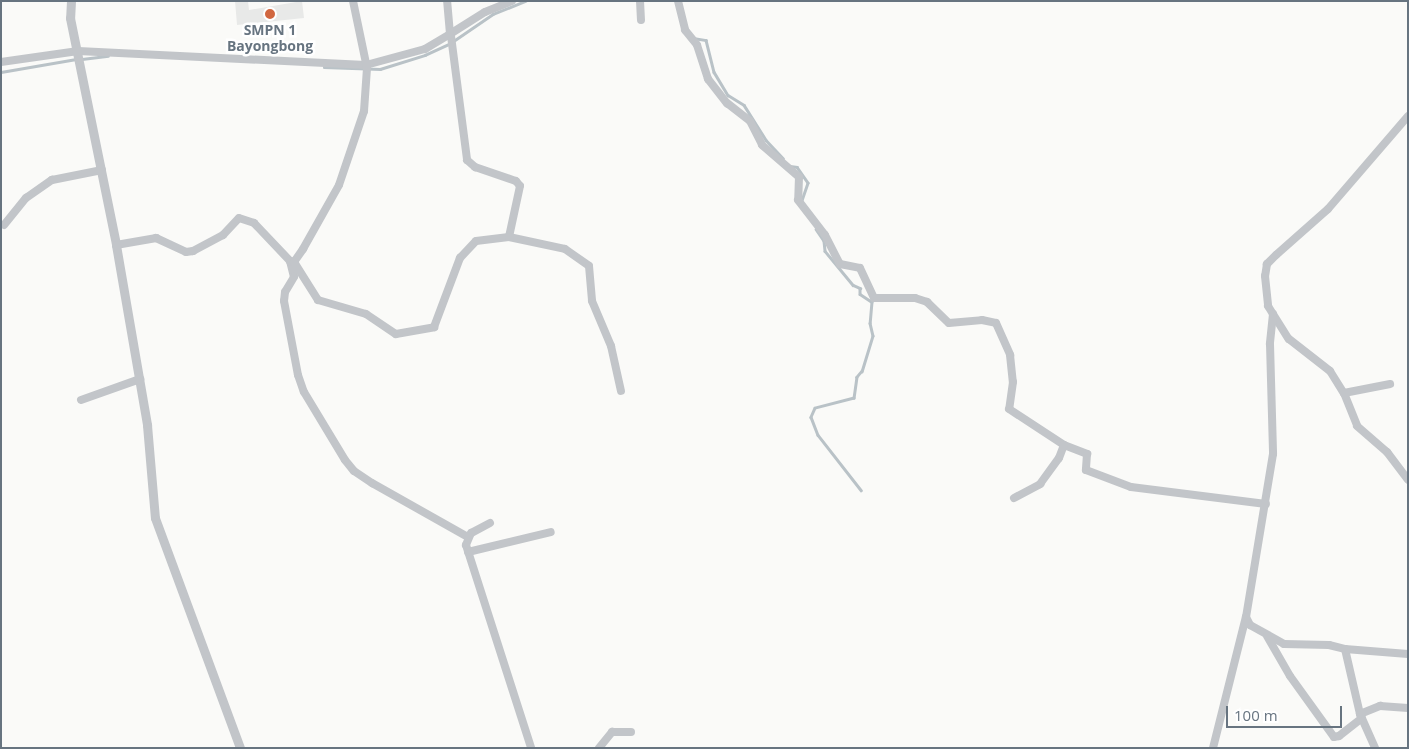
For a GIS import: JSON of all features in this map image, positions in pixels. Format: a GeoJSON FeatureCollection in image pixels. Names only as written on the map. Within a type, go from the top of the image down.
{"type":"FeatureCollection","features":[{"type":"Feature","properties":{"kind":"street"},"geometry":{"type":"LineString","coordinates":[[71,1],[70,18],[79,53],[102,170],[140,379],[147,425],[153,504],[162,540],[240,748]]}},
{"type":"Feature","properties":{"kind":"street"},"geometry":{"type":"LineString","coordinates":[[353,1],[366,66],[364,111],[349,161],[321,220],[292,262],[294,277],[284,292],[298,376],[335,444],[354,471],[468,537]]}},
{"type":"Feature","properties":{"kind":"street"},"geometry":{"type":"LineString","coordinates":[[447,1],[467,160],[475,167],[516,181],[520,186],[509,237]]}},
{"type":"Feature","properties":{"kind":"street"},"geometry":{"type":"LineString","coordinates":[[2,61],[79,53],[366,66],[425,49],[451,39],[485,12],[512,1]]}},
{"type":"Feature","properties":{"kind":"street"},"geometry":{"type":"LineString","coordinates":[[640,1],[641,20]]}},
{"type":"Feature","properties":{"kind":"street"},"geometry":{"type":"LineString","coordinates":[[678,1],[685,30],[697,45],[708,79],[727,102],[750,121],[762,145],[799,177],[798,200],[826,235],[840,264],[860,268],[874,298],[915,298],[927,302],[949,323],[982,320],[996,323],[1010,355],[1013,382],[1009,409],[1064,445],[1088,455],[1086,470],[1131,487],[1266,504]]}},
{"type":"Feature","properties":{"kind":"street"},"geometry":{"type":"LineString","coordinates":[[1408,116],[1328,209],[1268,264],[1267,297],[1273,314],[1288,339],[1330,372],[1344,393],[1357,426],[1387,452],[1408,480]]}},
{"type":"Feature","properties":{"kind":"street"},"geometry":{"type":"LineString","coordinates":[[4,225],[31,194],[59,178],[102,170]]}},
{"type":"Feature","properties":{"kind":"street"},"geometry":{"type":"LineString","coordinates":[[116,245],[156,238],[186,252],[193,251],[223,235],[239,218],[245,218],[261,230],[292,262],[322,302],[366,314],[394,333],[428,330],[434,327],[460,258],[467,248],[476,241],[509,237],[565,249],[589,266],[592,301],[611,346],[621,391]]}},
{"type":"Feature","properties":{"kind":"street"},"geometry":{"type":"LineString","coordinates":[[1213,748],[1246,617],[1266,504],[1275,431],[1270,344],[1273,314]]}},
{"type":"Feature","properties":{"kind":"street"},"geometry":{"type":"LineString","coordinates":[[80,400],[140,379]]}},
{"type":"Feature","properties":{"kind":"street"},"geometry":{"type":"LineString","coordinates":[[1344,393],[1390,384]]}},
{"type":"Feature","properties":{"kind":"street"},"geometry":{"type":"LineString","coordinates":[[1014,498],[1040,484],[1059,458],[1064,445]]}},
{"type":"Feature","properties":{"kind":"street"},"geometry":{"type":"LineString","coordinates":[[468,537],[490,523]]}},
{"type":"Feature","properties":{"kind":"street"},"geometry":{"type":"LineString","coordinates":[[468,552],[550,532]]}},
{"type":"Feature","properties":{"kind":"street"},"geometry":{"type":"LineString","coordinates":[[468,537],[468,552],[531,748]]}},
{"type":"Feature","properties":{"kind":"street"},"geometry":{"type":"LineString","coordinates":[[1246,617],[1250,625],[1284,644],[1329,644],[1345,649],[1408,654]]}},
{"type":"Feature","properties":{"kind":"street"},"geometry":{"type":"LineString","coordinates":[[1267,636],[1290,676],[1334,737],[1339,736],[1361,716],[1380,706],[1408,708]]}},
{"type":"Feature","properties":{"kind":"street"},"geometry":{"type":"LineString","coordinates":[[1345,649],[1361,716],[1375,748]]}},
{"type":"Feature","properties":{"kind":"street"},"geometry":{"type":"LineString","coordinates":[[600,748],[612,732],[631,732]]}},
{"type":"Feature","properties":{"kind":"shaded area","name":"SMPN 1 Bayongbong"},"geometry":{"type":"Polygon","coordinates":[[[235,1],[248,1],[249,10],[302,1],[304,18],[237,25],[235,1]]]}},
{"type":"Feature","properties":{"kind":"waterway"},"geometry":{"type":"LineString","coordinates":[[324,67],[380,69],[425,55],[449,44],[493,14],[526,1]]}},
{"type":"Feature","properties":{"kind":"waterway"},"geometry":{"type":"LineString","coordinates":[[693,38],[706,40],[714,72],[728,95],[744,105],[766,140],[783,158]]}},
{"type":"Feature","properties":{"kind":"waterway"},"geometry":{"type":"LineString","coordinates":[[82,59],[108,56]]}},
{"type":"Feature","properties":{"kind":"waterway"},"geometry":{"type":"LineString","coordinates":[[1,72],[76,59]]}},
{"type":"Feature","properties":{"kind":"waterway"},"geometry":{"type":"LineString","coordinates":[[790,166],[797,167],[808,183],[802,200]]}},
{"type":"Feature","properties":{"kind":"waterway"},"geometry":{"type":"LineString","coordinates":[[816,229],[824,241],[825,251],[853,285],[860,288],[860,294],[872,302],[870,323],[873,336],[862,371],[857,377],[854,398],[815,408],[811,417],[818,435],[861,490]]}},
{"type":"Feature","properties":{"kind":"place","name":"SMPN 1 Bayongbong"},"geometry":{"type":"Point","coordinates":[270,14]}}]}
